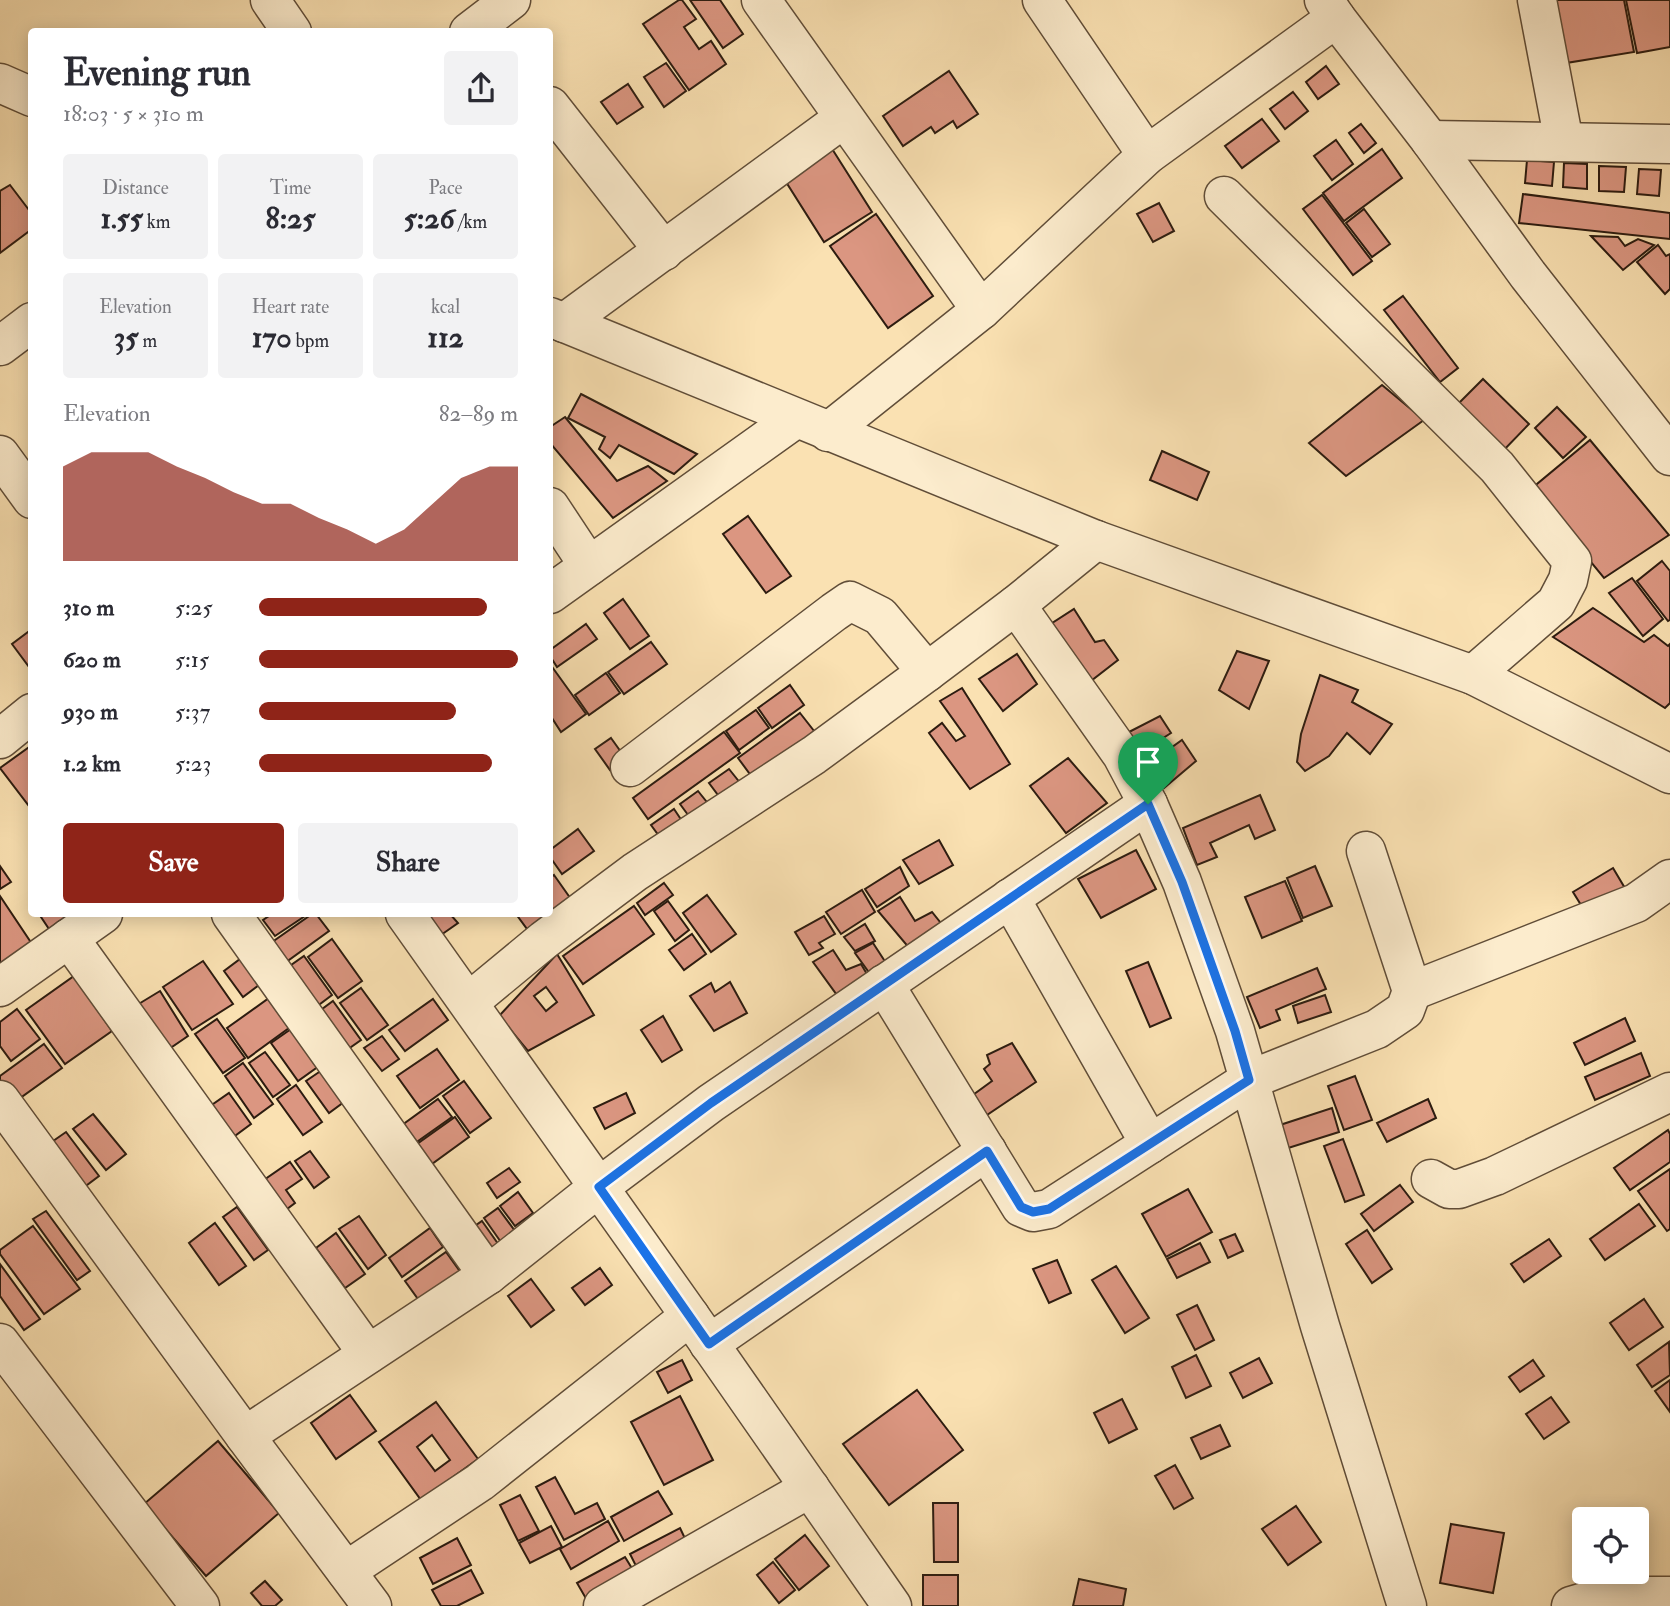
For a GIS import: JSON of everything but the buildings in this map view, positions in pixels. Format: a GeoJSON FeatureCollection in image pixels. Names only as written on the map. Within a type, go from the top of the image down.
{"type":"FeatureCollection","features":[{"type":"Feature","properties":{"kind":"street"},"geometry":{"type":"LineString","coordinates":[[270,0],[289,28]]}},
{"type":"Feature","properties":{"kind":"street"},"geometry":{"type":"LineString","coordinates":[[761,0],[981,310]]}},
{"type":"Feature","properties":{"kind":"street"},"geometry":{"type":"LineString","coordinates":[[1042,0],[1147,155]]}},
{"type":"Feature","properties":{"kind":"street"},"geometry":{"type":"LineString","coordinates":[[1537,0],[1564,142]]}},
{"type":"Feature","properties":{"kind":"street"},"geometry":{"type":"LineString","coordinates":[[553,592],[589,566],[811,425],[981,310],[1147,155],[1330,9],[1528,275],[1670,456]]}},
{"type":"Feature","properties":{"kind":"street"},"geometry":{"type":"LineString","coordinates":[[0,83],[28,95]]}},
{"type":"Feature","properties":{"kind":"street"},"geometry":{"type":"LineString","coordinates":[[553,110],[664,250]]}},
{"type":"Feature","properties":{"kind":"street"},"geometry":{"type":"LineString","coordinates":[[557,320],[664,250],[844,118]]}},
{"type":"Feature","properties":{"kind":"street"},"geometry":{"type":"LineString","coordinates":[[1430,140],[1670,144]]}},
{"type":"Feature","properties":{"kind":"street"},"geometry":{"type":"LineString","coordinates":[[1224,196],[1497,467],[1572,561],[1568,580],[1556,603],[1473,675]]}},
{"type":"Feature","properties":{"kind":"street"},"geometry":{"type":"LineString","coordinates":[[557,320],[1096,541],[1473,675],[1667,769]]}},
{"type":"Feature","properties":{"kind":"street"},"geometry":{"type":"LineString","coordinates":[[0,346],[28,325]]}},
{"type":"Feature","properties":{"kind":"street"},"geometry":{"type":"LineString","coordinates":[[0,455],[28,494]]}},
{"type":"Feature","properties":{"kind":"street"},"geometry":{"type":"LineString","coordinates":[[553,512],[589,566]]}},
{"type":"Feature","properties":{"kind":"street"},"geometry":{"type":"LineString","coordinates":[[469,1002],[544,940],[635,873],[814,755],[927,673],[1096,541]]}},
{"type":"Feature","properties":{"kind":"street"},"geometry":{"type":"LineString","coordinates":[[630,766],[850,601],[880,616],[927,673]]}},
{"type":"Feature","properties":{"kind":"street"},"geometry":{"type":"LineString","coordinates":[[1016,605],[1122,755],[1148,804],[1182,882],[1235,1031],[1320,1326],[1407,1606]]}},
{"type":"Feature","properties":{"kind":"street"},"geometry":{"type":"LineString","coordinates":[[0,739],[28,716]]}},
{"type":"Feature","properties":{"kind":"street"},"geometry":{"type":"LineString","coordinates":[[245,1436],[488,1275],[711,1103],[1148,804]]}},
{"type":"Feature","properties":{"kind":"street"},"geometry":{"type":"LineString","coordinates":[[884,985],[1021,1207],[1033,1212],[1049,1209],[1249,1080],[1377,1029],[1405,1010],[1412,991],[1366,851]]}},
{"type":"Feature","properties":{"kind":"street"},"geometry":{"type":"LineString","coordinates":[[1412,991],[1636,903],[1670,879]]}},
{"type":"Feature","properties":{"kind":"street"},"geometry":{"type":"LineString","coordinates":[[1010,898],[1150,1144]]}},
{"type":"Feature","properties":{"kind":"street"},"geometry":{"type":"LineString","coordinates":[[0,987],[99,917]]}},
{"type":"Feature","properties":{"kind":"street"},"geometry":{"type":"LineString","coordinates":[[233,917],[488,1275]]}},
{"type":"Feature","properties":{"kind":"street"},"geometry":{"type":"LineString","coordinates":[[407,917],[892,1606]]}},
{"type":"Feature","properties":{"kind":"street"},"geometry":{"type":"LineString","coordinates":[[69,938],[368,1354]]}},
{"type":"Feature","properties":{"kind":"street"},"geometry":{"type":"LineString","coordinates":[[1431,1179],[1449,1189],[1459,1189],[1495,1176],[1670,1092]]}},
{"type":"Feature","properties":{"kind":"street"},"geometry":{"type":"LineString","coordinates":[[0,1100],[372,1606]]}},
{"type":"Feature","properties":{"kind":"street"},"geometry":{"type":"LineString","coordinates":[[346,1571],[700,1330],[987,1151]]}},
{"type":"Feature","properties":{"kind":"street"},"geometry":{"type":"LineString","coordinates":[[0,1343],[200,1606]]}},
{"type":"Feature","properties":{"kind":"street"},"geometry":{"type":"LineString","coordinates":[[603,1606],[810,1488]]}},
{"type":"Feature","properties":{"kind":"street"},"geometry":{"type":"LineString","coordinates":[[1571,1606],[1605,1596],[1670,1595]]}},
{"type":"Feature","properties":{"kind":"route"},"geometry":{"type":"LineString","coordinates":[[1148,804],[1182,882],[1235,1031],[1249,1080],[1049,1209],[1033,1212],[1021,1207],[987,1151],[709,1344],[599,1187],[711,1103],[1148,804]]}}]}
